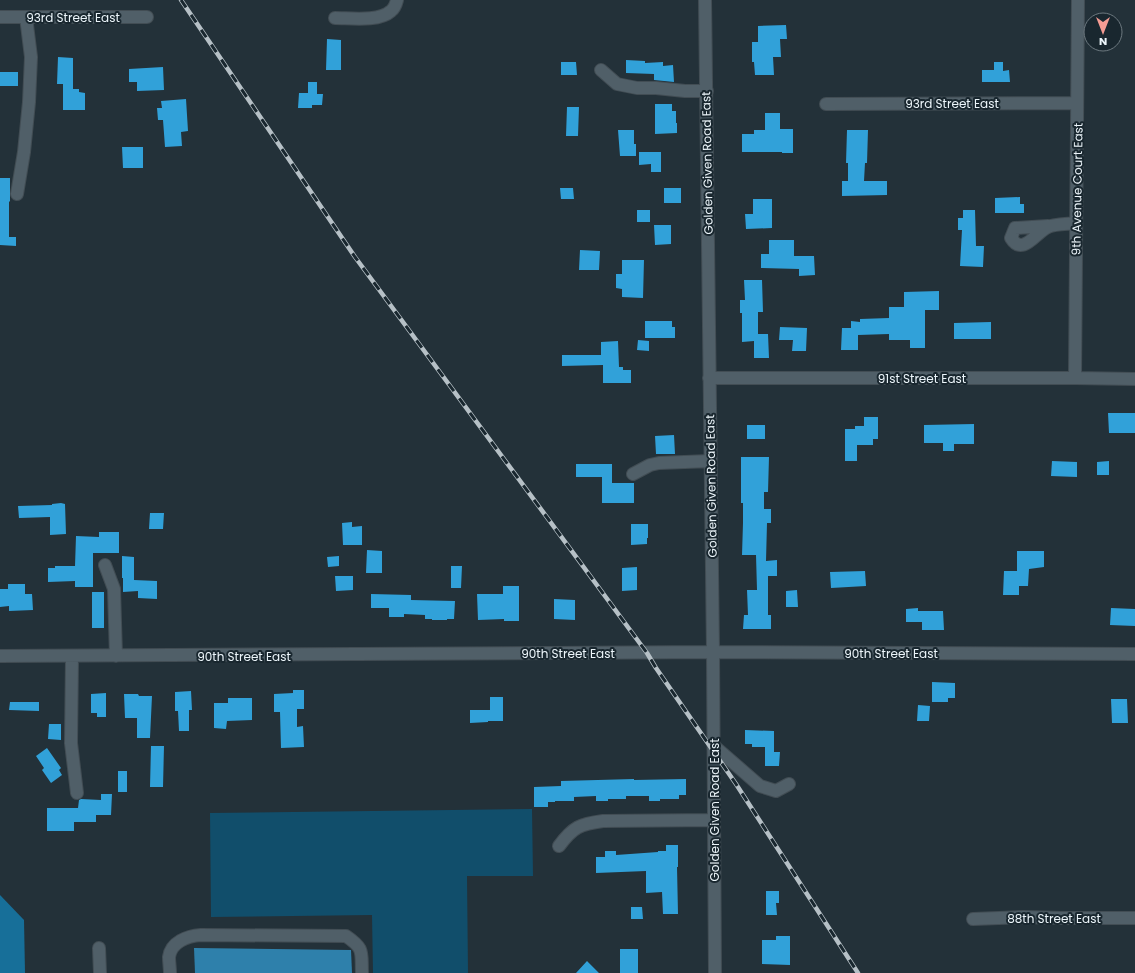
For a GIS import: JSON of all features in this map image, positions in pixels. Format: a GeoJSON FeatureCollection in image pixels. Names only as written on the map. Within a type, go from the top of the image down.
{"type":"FeatureCollection","features":[{"type":"Feature","properties":{"kind":"street"},"geometry":{"type":"LineString","coordinates":[[335,18],[368,18],[385,15],[395,7],[397,0]]}},
{"type":"Feature","properties":{"kind":"street","name":"Golden Given Road East"},"geometry":{"type":"LineString","coordinates":[[705,0],[714,746],[715,973]]}},
{"type":"Feature","properties":{"kind":"street","name":"9th Avenue Court East"},"geometry":{"type":"LineString","coordinates":[[1075,378],[1078,0]]}},
{"type":"Feature","properties":{"kind":"street","name":"93rd Street East"},"geometry":{"type":"LineString","coordinates":[[0,17],[147,17]]}},
{"type":"Feature","properties":{"kind":"street"},"geometry":{"type":"LineString","coordinates":[[16,194],[24,152],[29,102],[31,57],[26,17]]}},
{"type":"Feature","properties":{"kind":"street"},"geometry":{"type":"LineString","coordinates":[[601,70],[617,84],[637,88],[707,91]]}},
{"type":"Feature","properties":{"kind":"street","name":"93rd Street East"},"geometry":{"type":"LineString","coordinates":[[826,104],[1078,103]]}},
{"type":"Feature","properties":{"kind":"street"},"geometry":{"type":"LineString","coordinates":[[1048,226],[1076,223]]}},
{"type":"Feature","properties":{"kind":"street","name":"91st Street East"},"geometry":{"type":"LineString","coordinates":[[709,378],[1135,379]]}},
{"type":"Feature","properties":{"kind":"street"},"geometry":{"type":"LineString","coordinates":[[633,474],[643,468],[659,463],[710,461]]}},
{"type":"Feature","properties":{"kind":"street"},"geometry":{"type":"LineString","coordinates":[[105,565],[114,589],[116,656]]}},
{"type":"Feature","properties":{"kind":"street","name":"90th Street East"},"geometry":{"type":"LineString","coordinates":[[0,656],[72,657],[713,652],[1135,654]]}},
{"type":"Feature","properties":{"kind":"street"},"geometry":{"type":"LineString","coordinates":[[72,657],[71,744],[77,793]]}},
{"type":"Feature","properties":{"kind":"street"},"geometry":{"type":"LineString","coordinates":[[714,746],[760,786],[776,791],[789,784]]}},
{"type":"Feature","properties":{"kind":"street"},"geometry":{"type":"LineString","coordinates":[[559,846],[568,834],[583,825],[592,822],[714,820]]}},
{"type":"Feature","properties":{"kind":"street","name":"88th Street East"},"geometry":{"type":"LineString","coordinates":[[973,919],[1023,917],[1135,918]]}},
{"type":"Feature","properties":{"kind":"street"},"geometry":{"type":"LineString","coordinates":[[170,973],[169,956],[175,945],[194,936],[346,936],[360,948],[362,973]]}},
{"type":"Feature","properties":{"kind":"street"},"geometry":{"type":"LineString","coordinates":[[99,948],[100,973]]}},
{"type":"Feature","properties":{"kind":"shaded area"},"geometry":{"type":"Polygon","coordinates":[[[532,809],[533,876],[467,876],[468,973],[373,973],[372,915],[211,917],[210,813],[532,809]]]}},
{"type":"Feature","properties":{"kind":"shaded area"},"geometry":{"type":"Polygon","coordinates":[[[0,895],[24,920],[25,973],[0,973],[0,895]]]}},
{"type":"Feature","properties":{"kind":"shaded area"},"geometry":{"type":"Polygon","coordinates":[[[194,948],[351,950],[352,973],[195,973],[194,948]]]}},
{"type":"Feature","properties":{"kind":"building"},"geometry":{"type":"Polygon","coordinates":[[[786,25],[787,39],[780,39],[781,57],[773,57],[774,75],[755,75],[754,62],[752,62],[752,42],[758,42],[758,26],[786,25]]]}},
{"type":"Feature","properties":{"kind":"building"},"geometry":{"type":"Polygon","coordinates":[[[327,39],[341,40],[341,70],[326,70],[327,39]]]}},
{"type":"Feature","properties":{"kind":"building"},"geometry":{"type":"Polygon","coordinates":[[[58,57],[73,58],[73,89],[79,89],[79,92],[85,93],[85,110],[63,110],[63,84],[57,84],[58,57]]]}},
{"type":"Feature","properties":{"kind":"building"},"geometry":{"type":"Polygon","coordinates":[[[626,60],[645,61],[645,63],[663,62],[663,66],[673,65],[674,82],[654,80],[654,74],[626,73],[626,60]]]}},
{"type":"Feature","properties":{"kind":"building"},"geometry":{"type":"Polygon","coordinates":[[[561,62],[576,62],[577,75],[561,75],[561,62]]]}},
{"type":"Feature","properties":{"kind":"building"},"geometry":{"type":"Polygon","coordinates":[[[994,62],[1003,62],[1003,71],[1009,70],[1010,82],[982,82],[982,70],[994,70],[994,62]]]}},
{"type":"Feature","properties":{"kind":"building"},"geometry":{"type":"Polygon","coordinates":[[[163,67],[164,90],[137,91],[137,82],[129,82],[129,69],[163,67]]]}},
{"type":"Feature","properties":{"kind":"building"},"geometry":{"type":"Polygon","coordinates":[[[0,72],[18,72],[18,86],[0,86],[0,72]]]}},
{"type":"Feature","properties":{"kind":"building"},"geometry":{"type":"Polygon","coordinates":[[[308,82],[317,82],[317,94],[323,94],[322,105],[312,105],[312,108],[298,108],[299,93],[308,93],[308,82]]]}},
{"type":"Feature","properties":{"kind":"building"},"geometry":{"type":"Polygon","coordinates":[[[186,99],[188,131],[181,132],[182,146],[165,147],[163,120],[158,120],[157,108],[162,108],[161,101],[186,99]]]}},
{"type":"Feature","properties":{"kind":"building"},"geometry":{"type":"Polygon","coordinates":[[[655,104],[672,104],[672,111],[676,111],[677,133],[655,134],[655,104]]]}},
{"type":"Feature","properties":{"kind":"building"},"geometry":{"type":"Polygon","coordinates":[[[567,107],[579,107],[578,136],[566,136],[567,107]]]}},
{"type":"Feature","properties":{"kind":"building"},"geometry":{"type":"Polygon","coordinates":[[[765,113],[780,113],[780,129],[793,129],[793,153],[742,152],[742,134],[754,134],[754,130],[765,130],[765,113]]]}},
{"type":"Feature","properties":{"kind":"building"},"geometry":{"type":"Polygon","coordinates":[[[618,130],[634,130],[636,156],[620,156],[618,130]]]}},
{"type":"Feature","properties":{"kind":"building"},"geometry":{"type":"Polygon","coordinates":[[[847,130],[868,130],[867,163],[865,163],[864,181],[887,181],[887,195],[842,196],[842,181],[848,181],[848,163],[846,163],[847,130]]]}},
{"type":"Feature","properties":{"kind":"building"},"geometry":{"type":"Polygon","coordinates":[[[122,147],[143,147],[143,168],[123,168],[122,147]]]}},
{"type":"Feature","properties":{"kind":"building"},"geometry":{"type":"Polygon","coordinates":[[[639,152],[661,152],[661,172],[651,172],[651,164],[639,165],[639,152]]]}},
{"type":"Feature","properties":{"kind":"building"},"geometry":{"type":"Polygon","coordinates":[[[0,178],[10,178],[9,237],[16,237],[16,246],[0,245],[0,178]]]}},
{"type":"Feature","properties":{"kind":"building"},"geometry":{"type":"Polygon","coordinates":[[[560,188],[573,188],[574,199],[561,199],[560,188]]]}},
{"type":"Feature","properties":{"kind":"building"},"geometry":{"type":"Polygon","coordinates":[[[664,188],[681,188],[681,203],[664,203],[664,188]]]}},
{"type":"Feature","properties":{"kind":"building"},"geometry":{"type":"Polygon","coordinates":[[[1020,197],[1020,204],[1024,204],[1024,213],[995,213],[995,198],[1020,197]]]}},
{"type":"Feature","properties":{"kind":"building"},"geometry":{"type":"Polygon","coordinates":[[[753,199],[772,199],[772,228],[746,229],[745,214],[753,214],[753,199]]]}},
{"type":"Feature","properties":{"kind":"building"},"geometry":{"type":"Polygon","coordinates":[[[637,210],[650,210],[650,222],[637,222],[637,210]]]}},
{"type":"Feature","properties":{"kind":"building"},"geometry":{"type":"Polygon","coordinates":[[[963,210],[975,210],[976,246],[984,246],[983,267],[960,266],[962,230],[958,230],[958,218],[963,218],[963,210]]]}},
{"type":"Feature","properties":{"kind":"building"},"geometry":{"type":"Polygon","coordinates":[[[654,225],[671,225],[671,244],[655,245],[654,225]]]}},
{"type":"Feature","properties":{"kind":"building"},"geometry":{"type":"Polygon","coordinates":[[[769,240],[794,240],[794,256],[814,256],[815,275],[799,276],[799,269],[761,268],[761,254],[769,254],[769,240]]]}},
{"type":"Feature","properties":{"kind":"building"},"geometry":{"type":"Polygon","coordinates":[[[580,250],[600,251],[599,270],[579,270],[580,250]]]}},
{"type":"Feature","properties":{"kind":"building"},"geometry":{"type":"Polygon","coordinates":[[[622,260],[644,260],[643,298],[622,297],[622,289],[616,288],[616,274],[622,274],[622,260]]]}},
{"type":"Feature","properties":{"kind":"building"},"geometry":{"type":"Polygon","coordinates":[[[744,280],[762,280],[763,312],[758,312],[758,334],[768,334],[769,358],[754,358],[754,341],[742,342],[742,313],[740,313],[740,300],[745,300],[744,280]]]}},
{"type":"Feature","properties":{"kind":"building"},"geometry":{"type":"Polygon","coordinates":[[[939,291],[939,310],[925,310],[925,348],[910,348],[910,340],[889,340],[889,334],[858,335],[858,350],[841,350],[842,328],[851,328],[851,321],[860,322],[860,319],[889,318],[889,307],[904,307],[904,292],[939,291]]]}},
{"type":"Feature","properties":{"kind":"building"},"geometry":{"type":"Polygon","coordinates":[[[645,321],[672,321],[672,327],[675,327],[675,338],[645,338],[645,321]]]}},
{"type":"Feature","properties":{"kind":"building"},"geometry":{"type":"Polygon","coordinates":[[[991,322],[991,339],[954,339],[954,323],[991,322]]]}},
{"type":"Feature","properties":{"kind":"building"},"geometry":{"type":"Polygon","coordinates":[[[780,327],[807,328],[806,351],[792,351],[793,340],[779,340],[780,327]]]}},
{"type":"Feature","properties":{"kind":"building"},"geometry":{"type":"Polygon","coordinates":[[[638,340],[649,341],[649,351],[637,350],[638,340]]]}},
{"type":"Feature","properties":{"kind":"building"},"geometry":{"type":"Polygon","coordinates":[[[618,341],[619,367],[623,367],[623,370],[631,370],[631,383],[603,383],[603,365],[562,366],[562,355],[601,355],[601,342],[618,341]]]}},
{"type":"Feature","properties":{"kind":"building"},"geometry":{"type":"Polygon","coordinates":[[[1108,413],[1135,413],[1135,433],[1109,433],[1108,413]]]}},
{"type":"Feature","properties":{"kind":"building"},"geometry":{"type":"Polygon","coordinates":[[[864,417],[878,417],[878,439],[873,439],[873,445],[857,445],[857,461],[845,461],[845,429],[855,429],[855,426],[864,426],[864,417]]]}},
{"type":"Feature","properties":{"kind":"building"},"geometry":{"type":"Polygon","coordinates":[[[974,424],[974,444],[954,444],[954,451],[943,451],[943,443],[924,443],[924,425],[974,424]]]}},
{"type":"Feature","properties":{"kind":"building"},"geometry":{"type":"Polygon","coordinates":[[[747,425],[765,425],[765,439],[747,439],[747,425]]]}},
{"type":"Feature","properties":{"kind":"building"},"geometry":{"type":"Polygon","coordinates":[[[674,435],[675,454],[656,454],[655,436],[674,435]]]}},
{"type":"Feature","properties":{"kind":"building"},"geometry":{"type":"Polygon","coordinates":[[[741,457],[769,457],[768,492],[764,492],[764,509],[771,509],[771,523],[767,523],[766,561],[777,560],[777,576],[768,576],[768,615],[771,615],[771,629],[743,629],[744,615],[748,615],[747,590],[757,590],[756,555],[742,555],[743,503],[741,503],[741,457]]]}},
{"type":"Feature","properties":{"kind":"building"},"geometry":{"type":"Polygon","coordinates":[[[1052,461],[1077,462],[1077,477],[1051,476],[1052,461]]]}},
{"type":"Feature","properties":{"kind":"building"},"geometry":{"type":"Polygon","coordinates":[[[1109,461],[1109,475],[1097,475],[1097,462],[1109,461]]]}},
{"type":"Feature","properties":{"kind":"building"},"geometry":{"type":"Polygon","coordinates":[[[576,464],[612,464],[612,483],[634,483],[634,503],[602,503],[602,477],[576,477],[576,464]]]}},
{"type":"Feature","properties":{"kind":"building"},"geometry":{"type":"Polygon","coordinates":[[[61,503],[65,504],[66,534],[50,535],[50,517],[19,518],[18,506],[52,505],[61,503]]]}},
{"type":"Feature","properties":{"kind":"building"},"geometry":{"type":"Polygon","coordinates":[[[150,513],[164,513],[163,529],[149,529],[150,513]]]}},
{"type":"Feature","properties":{"kind":"building"},"geometry":{"type":"Polygon","coordinates":[[[352,522],[352,527],[362,526],[362,545],[343,545],[342,523],[352,522]]]}},
{"type":"Feature","properties":{"kind":"building"},"geometry":{"type":"Polygon","coordinates":[[[631,524],[648,524],[647,544],[631,545],[631,524]]]}},
{"type":"Feature","properties":{"kind":"building"},"geometry":{"type":"Polygon","coordinates":[[[99,532],[119,532],[119,553],[93,553],[93,587],[75,587],[75,581],[48,582],[48,568],[55,568],[55,566],[75,566],[76,536],[99,537],[99,532]]]}},
{"type":"Feature","properties":{"kind":"building"},"geometry":{"type":"Polygon","coordinates":[[[367,550],[382,551],[382,573],[366,573],[367,550]]]}},
{"type":"Feature","properties":{"kind":"building"},"geometry":{"type":"Polygon","coordinates":[[[1017,551],[1044,551],[1044,567],[1029,569],[1028,586],[1019,586],[1019,595],[1003,595],[1004,571],[1017,571],[1017,551]]]}},
{"type":"Feature","properties":{"kind":"building"},"geometry":{"type":"Polygon","coordinates":[[[122,556],[134,557],[134,580],[157,581],[157,599],[138,598],[138,591],[123,592],[122,556]]]}},
{"type":"Feature","properties":{"kind":"building"},"geometry":{"type":"Polygon","coordinates":[[[339,556],[339,566],[328,567],[327,557],[339,556]]]}},
{"type":"Feature","properties":{"kind":"building"},"geometry":{"type":"Polygon","coordinates":[[[451,566],[462,566],[461,588],[451,588],[451,566]]]}},
{"type":"Feature","properties":{"kind":"building"},"geometry":{"type":"Polygon","coordinates":[[[637,567],[637,590],[622,591],[622,568],[637,567]]]}},
{"type":"Feature","properties":{"kind":"building"},"geometry":{"type":"Polygon","coordinates":[[[865,571],[866,586],[831,588],[830,572],[865,571]]]}},
{"type":"Feature","properties":{"kind":"building"},"geometry":{"type":"Polygon","coordinates":[[[335,576],[353,576],[353,590],[336,591],[335,576]]]}},
{"type":"Feature","properties":{"kind":"building"},"geometry":{"type":"Polygon","coordinates":[[[8,584],[25,584],[25,594],[32,594],[33,610],[9,611],[9,606],[0,607],[0,589],[8,589],[8,584]]]}},
{"type":"Feature","properties":{"kind":"building"},"geometry":{"type":"Polygon","coordinates":[[[503,586],[519,586],[519,621],[504,621],[504,619],[478,620],[477,594],[503,594],[503,586]]]}},
{"type":"Feature","properties":{"kind":"building"},"geometry":{"type":"Polygon","coordinates":[[[797,590],[798,607],[786,607],[786,591],[797,590]]]}},
{"type":"Feature","properties":{"kind":"building"},"geometry":{"type":"Polygon","coordinates":[[[92,592],[104,592],[104,628],[92,628],[92,592]]]}},
{"type":"Feature","properties":{"kind":"building"},"geometry":{"type":"Polygon","coordinates":[[[371,594],[411,595],[411,600],[455,601],[454,619],[432,620],[425,619],[425,615],[404,614],[404,617],[389,617],[389,608],[371,608],[371,594]]]}},
{"type":"Feature","properties":{"kind":"building"},"geometry":{"type":"Polygon","coordinates":[[[554,599],[575,600],[575,620],[554,619],[554,599]]]}},
{"type":"Feature","properties":{"kind":"building"},"geometry":{"type":"Polygon","coordinates":[[[918,608],[918,611],[943,611],[944,630],[922,630],[922,622],[906,622],[906,609],[918,608]]]}},
{"type":"Feature","properties":{"kind":"building"},"geometry":{"type":"Polygon","coordinates":[[[1111,608],[1135,609],[1135,626],[1110,625],[1111,608]]]}},
{"type":"Feature","properties":{"kind":"building"},"geometry":{"type":"Polygon","coordinates":[[[932,682],[955,683],[955,698],[948,698],[948,702],[932,702],[932,682]]]}},
{"type":"Feature","properties":{"kind":"building"},"geometry":{"type":"Polygon","coordinates":[[[293,690],[304,690],[304,709],[297,709],[297,727],[303,726],[304,747],[281,748],[280,712],[274,712],[274,694],[293,693],[293,690]]]}},
{"type":"Feature","properties":{"kind":"building"},"geometry":{"type":"Polygon","coordinates":[[[191,691],[192,710],[189,710],[189,731],[179,731],[178,711],[175,711],[175,692],[191,691]]]}},
{"type":"Feature","properties":{"kind":"building"},"geometry":{"type":"Polygon","coordinates":[[[106,693],[106,717],[97,717],[97,713],[91,713],[91,694],[106,693]]]}},
{"type":"Feature","properties":{"kind":"building"},"geometry":{"type":"Polygon","coordinates":[[[124,694],[152,696],[150,738],[137,738],[137,718],[125,718],[124,694]]]}},
{"type":"Feature","properties":{"kind":"building"},"geometry":{"type":"Polygon","coordinates":[[[490,697],[503,697],[503,721],[470,723],[470,710],[490,710],[490,697]]]}},
{"type":"Feature","properties":{"kind":"building"},"geometry":{"type":"Polygon","coordinates":[[[228,698],[252,698],[252,720],[227,721],[226,729],[214,728],[214,703],[228,703],[228,698]]]}},
{"type":"Feature","properties":{"kind":"building"},"geometry":{"type":"Polygon","coordinates":[[[1111,699],[1127,699],[1128,723],[1112,723],[1111,699]]]}},
{"type":"Feature","properties":{"kind":"building"},"geometry":{"type":"Polygon","coordinates":[[[10,702],[39,702],[39,711],[9,710],[10,702]]]}},
{"type":"Feature","properties":{"kind":"building"},"geometry":{"type":"Polygon","coordinates":[[[918,705],[930,706],[929,721],[917,721],[918,705]]]}},
{"type":"Feature","properties":{"kind":"building"},"geometry":{"type":"Polygon","coordinates":[[[49,724],[61,724],[61,740],[48,739],[49,724]]]}},
{"type":"Feature","properties":{"kind":"building"},"geometry":{"type":"Polygon","coordinates":[[[745,730],[774,731],[774,752],[780,752],[779,766],[765,766],[765,747],[752,747],[752,744],[745,744],[745,730]]]}},
{"type":"Feature","properties":{"kind":"building"},"geometry":{"type":"Polygon","coordinates":[[[151,746],[164,746],[163,787],[150,787],[151,746]]]}},
{"type":"Feature","properties":{"kind":"building"},"geometry":{"type":"Polygon","coordinates":[[[47,748],[61,768],[59,770],[62,775],[51,783],[42,770],[44,768],[36,756],[47,748]]]}},
{"type":"Feature","properties":{"kind":"building"},"geometry":{"type":"Polygon","coordinates":[[[118,771],[127,771],[127,792],[118,792],[118,771]]]}},
{"type":"Feature","properties":{"kind":"building"},"geometry":{"type":"Polygon","coordinates":[[[686,779],[686,795],[679,795],[679,799],[660,799],[660,801],[649,801],[649,796],[626,796],[626,799],[608,799],[608,801],[596,801],[596,796],[574,797],[574,801],[548,802],[548,807],[534,807],[534,787],[561,786],[561,781],[686,779]]]}},
{"type":"Feature","properties":{"kind":"building"},"geometry":{"type":"Polygon","coordinates":[[[101,794],[112,794],[111,815],[96,815],[96,822],[74,822],[74,831],[47,831],[47,808],[78,808],[79,800],[101,800],[101,794]]]}},
{"type":"Feature","properties":{"kind":"building"},"geometry":{"type":"Polygon","coordinates":[[[666,845],[678,845],[678,914],[663,914],[662,892],[646,893],[646,871],[596,873],[596,857],[605,857],[605,851],[616,851],[616,855],[658,852],[666,851],[666,845]]]}},
{"type":"Feature","properties":{"kind":"building"},"geometry":{"type":"Polygon","coordinates":[[[766,891],[779,891],[779,903],[776,903],[777,915],[766,915],[766,891]]]}},
{"type":"Feature","properties":{"kind":"building"},"geometry":{"type":"Polygon","coordinates":[[[631,907],[642,907],[643,919],[631,919],[631,907]]]}},
{"type":"Feature","properties":{"kind":"building"},"geometry":{"type":"Polygon","coordinates":[[[776,936],[790,936],[790,965],[762,964],[762,940],[776,940],[776,936]]]}},
{"type":"Feature","properties":{"kind":"building"},"geometry":{"type":"Polygon","coordinates":[[[620,949],[638,949],[638,973],[620,973],[620,949]]]}},
{"type":"Feature","properties":{"kind":"building"},"geometry":{"type":"Polygon","coordinates":[[[587,961],[599,973],[576,973],[587,961]]]}},
{"type":"Feature","properties":{"kind":"railway"},"geometry":{"type":"LineString","coordinates":[[181,0],[355,257],[647,653],[736,784],[858,973]]}}]}
